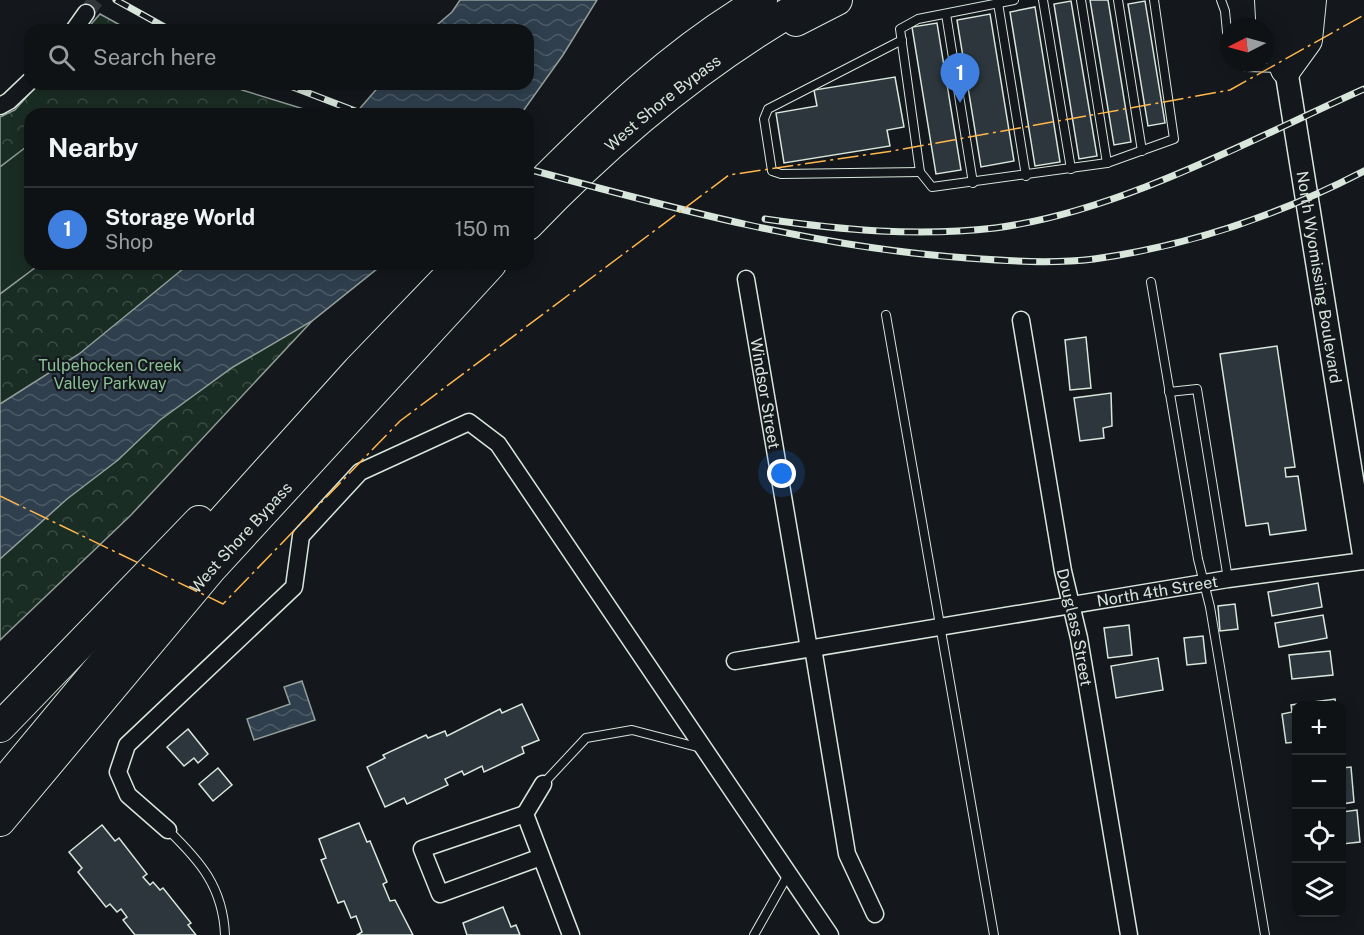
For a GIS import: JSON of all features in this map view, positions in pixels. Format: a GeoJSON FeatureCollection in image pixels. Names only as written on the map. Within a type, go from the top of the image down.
{"type":"FeatureCollection","features":[{"type":"Feature","properties":{"kind":"highway"},"geometry":{"type":"LineString","coordinates":[[631,95],[732,0]]}},
{"type":"Feature","properties":{"kind":"highway","name":"West Shore Bypass"},"geometry":{"type":"LineString","coordinates":[[534,190],[631,95],[730,18],[762,0]]}},
{"type":"Feature","properties":{"kind":"highway","name":"West Shore Bypass"},"geometry":{"type":"LineString","coordinates":[[534,219],[642,114],[756,31],[812,0]]}},
{"type":"Feature","properties":{"kind":"highway"},"geometry":{"type":"LineString","coordinates":[[705,68],[837,0]]}},
{"type":"Feature","properties":{"kind":"highway"},"geometry":{"type":"LineString","coordinates":[[1270,0],[1272,37],[1286,69]]}},
{"type":"Feature","properties":{"kind":"highway"},"geometry":{"type":"LineString","coordinates":[[1286,69],[1307,40],[1311,0]]}},
{"type":"Feature","properties":{"kind":"highway"},"geometry":{"type":"LineString","coordinates":[[0,727],[164,556],[454,270]]}},
{"type":"Feature","properties":{"kind":"highway","name":"West Shore Bypass"},"geometry":{"type":"LineString","coordinates":[[0,787],[221,523],[358,370],[454,270]]}},
{"type":"Feature","properties":{"kind":"highway","name":"West Shore Bypass"},"geometry":{"type":"LineString","coordinates":[[0,820],[211,568],[484,270]]}},
{"type":"Feature","properties":{"kind":"highway"},"geometry":{"type":"LineString","coordinates":[[0,844],[71,734]]}},
{"type":"Feature","properties":{"kind":"street","name":"North Wyomissing Boulevard"},"geometry":{"type":"LineString","coordinates":[[1290,0],[1286,69],[1364,554]]}},
{"type":"Feature","properties":{"kind":"street"},"geometry":{"type":"LineString","coordinates":[[78,24],[86,14]]}},
{"type":"Feature","properties":{"kind":"street"},"geometry":{"type":"LineString","coordinates":[[0,106],[24,87]]}},
{"type":"Feature","properties":{"kind":"street","name":"Windsor Street"},"geometry":{"type":"LineString","coordinates":[[746,279],[847,854],[875,914]]}},
{"type":"Feature","properties":{"kind":"street","name":"Douglass Street"},"geometry":{"type":"LineString","coordinates":[[1021,320],[1129,935]]}},
{"type":"Feature","properties":{"kind":"street"},"geometry":{"type":"LineString","coordinates":[[168,830],[128,795],[118,772],[127,745],[294,587],[301,536],[360,472],[470,422],[498,444],[830,935]]}},
{"type":"Feature","properties":{"kind":"street"},"geometry":{"type":"LineString","coordinates":[[1352,481],[1364,502]]}},
{"type":"Feature","properties":{"kind":"street","name":"North 4th Street"},"geometry":{"type":"LineString","coordinates":[[735,661],[1228,579],[1364,561]]}},
{"type":"Feature","properties":{"kind":"street"},"geometry":{"type":"LineString","coordinates":[[541,856],[440,894],[422,849],[525,814],[543,783]]}},
{"type":"Feature","properties":{"kind":"street"},"geometry":{"type":"LineString","coordinates":[[525,814],[571,935]]}},
{"type":"Feature","properties":{"kind":"lane"},"geometry":{"type":"LineString","coordinates":[[1014,0],[918,19],[900,28],[920,172],[932,187],[1026,176],[1107,163],[1174,139],[1154,0]]}},
{"type":"Feature","properties":{"kind":"lane"},"geometry":{"type":"LineString","coordinates":[[1043,0],[1071,169]]}},
{"type":"Feature","properties":{"kind":"lane"},"geometry":{"type":"LineString","coordinates":[[1081,0],[1107,163]]}},
{"type":"Feature","properties":{"kind":"lane"},"geometry":{"type":"LineString","coordinates":[[1118,0],[1142,151]]}},
{"type":"Feature","properties":{"kind":"lane"},"geometry":{"type":"LineString","coordinates":[[1221,0],[1226,18]]}},
{"type":"Feature","properties":{"kind":"lane"},"geometry":{"type":"LineString","coordinates":[[998,3],[1026,176]]}},
{"type":"Feature","properties":{"kind":"lane"},"geometry":{"type":"LineString","coordinates":[[946,14],[974,183]]}},
{"type":"Feature","properties":{"kind":"lane"},"geometry":{"type":"LineString","coordinates":[[902,40],[768,108],[764,119],[772,171],[781,174],[920,172]]}},
{"type":"Feature","properties":{"kind":"lane"},"geometry":{"type":"LineString","coordinates":[[1274,68],[1286,69]]}},
{"type":"Feature","properties":{"kind":"lane"},"geometry":{"type":"LineString","coordinates":[[1151,282],[1169,392],[1210,607],[1265,935]]}},
{"type":"Feature","properties":{"kind":"lane"},"geometry":{"type":"LineString","coordinates":[[886,315],[994,935]]}},
{"type":"Feature","properties":{"kind":"lane"},"geometry":{"type":"LineString","coordinates":[[1169,392],[1197,389],[1228,579]]}},
{"type":"Feature","properties":{"kind":"lane"},"geometry":{"type":"LineString","coordinates":[[543,783],[586,738],[632,730],[704,748]]}},
{"type":"Feature","properties":{"kind":"lane"},"geometry":{"type":"LineString","coordinates":[[168,830],[198,860],[218,894],[225,935]]}},
{"type":"Feature","properties":{"kind":"lane"},"geometry":{"type":"LineString","coordinates":[[754,935],[789,873]]}},
{"type":"Feature","properties":{"kind":"green space"},"geometry":{"type":"Polygon","coordinates":[[[100,14],[118,24],[91,24],[100,14]]]}},
{"type":"Feature","properties":{"kind":"green space","name":"Tulpehocken Creek Valley Parkway"},"geometry":{"type":"Polygon","coordinates":[[[33,90],[242,90],[300,108],[24,108],[24,270],[376,270],[312,321],[131,515],[0,640],[0,117],[15,110],[33,90]]]}},
{"type":"Feature","properties":{"kind":"green space"},"geometry":{"type":"Polygon","coordinates":[[[24,149],[24,270],[32,270],[0,294],[0,167],[24,149]]]}},
{"type":"Feature","properties":{"kind":"water"},"geometry":{"type":"Polygon","coordinates":[[[460,0],[597,0],[563,55],[525,108],[360,108],[376,90],[534,90],[534,24],[438,24],[452,12],[460,0]]]}},
{"type":"Feature","properties":{"kind":"water"},"geometry":{"type":"Polygon","coordinates":[[[182,270],[376,270],[312,321],[233,367],[160,420],[118,460],[67,499],[0,559],[0,404],[79,354],[182,270]]]}},
{"type":"Feature","properties":{"kind":"water"},"geometry":{"type":"Polygon","coordinates":[[[302,681],[315,720],[254,740],[247,719],[290,704],[284,687],[302,681]]]}},
{"type":"Feature","properties":{"kind":"building"},"geometry":{"type":"Polygon","coordinates":[[[1090,0],[1108,0],[1131,142],[1114,145],[1090,0]]]}},
{"type":"Feature","properties":{"kind":"building"},"geometry":{"type":"Polygon","coordinates":[[[1071,1],[1097,156],[1079,159],[1054,4],[1071,1]]]}},
{"type":"Feature","properties":{"kind":"building"},"geometry":{"type":"Polygon","coordinates":[[[1145,1],[1165,123],[1148,126],[1128,4],[1145,1]]]}},
{"type":"Feature","properties":{"kind":"building"},"geometry":{"type":"Polygon","coordinates":[[[1035,7],[1060,162],[1035,166],[1010,12],[1035,7]]]}},
{"type":"Feature","properties":{"kind":"building"},"geometry":{"type":"Polygon","coordinates":[[[990,14],[1014,161],[981,167],[957,20],[990,14]]]}},
{"type":"Feature","properties":{"kind":"building"},"geometry":{"type":"Polygon","coordinates":[[[937,23],[961,170],[936,174],[912,27],[937,23]]]}},
{"type":"Feature","properties":{"kind":"building"},"geometry":{"type":"Polygon","coordinates":[[[895,77],[904,127],[887,130],[890,146],[784,163],[776,113],[817,106],[814,90],[895,77]]]}},
{"type":"Feature","properties":{"kind":"building"},"geometry":{"type":"Polygon","coordinates":[[[1086,337],[1091,388],[1070,390],[1065,340],[1086,337]]]}},
{"type":"Feature","properties":{"kind":"building"},"geometry":{"type":"Polygon","coordinates":[[[1277,346],[1295,467],[1285,468],[1286,477],[1298,476],[1306,530],[1270,535],[1268,523],[1246,526],[1220,354],[1277,346]]]}},
{"type":"Feature","properties":{"kind":"building"},"geometry":{"type":"Polygon","coordinates":[[[1111,393],[1112,426],[1103,428],[1104,438],[1080,441],[1074,398],[1111,393]]]}},
{"type":"Feature","properties":{"kind":"building"},"geometry":{"type":"Polygon","coordinates":[[[1318,583],[1322,607],[1272,616],[1268,592],[1318,583]]]}},
{"type":"Feature","properties":{"kind":"building"},"geometry":{"type":"Polygon","coordinates":[[[1235,604],[1238,629],[1220,631],[1218,606],[1235,604]]]}},
{"type":"Feature","properties":{"kind":"building"},"geometry":{"type":"Polygon","coordinates":[[[1323,615],[1327,638],[1279,647],[1275,623],[1323,615]]]}},
{"type":"Feature","properties":{"kind":"building"},"geometry":{"type":"Polygon","coordinates":[[[1129,625],[1132,655],[1108,658],[1104,628],[1129,625]]]}},
{"type":"Feature","properties":{"kind":"building"},"geometry":{"type":"Polygon","coordinates":[[[1203,636],[1206,663],[1187,665],[1184,638],[1203,636]]]}},
{"type":"Feature","properties":{"kind":"building"},"geometry":{"type":"Polygon","coordinates":[[[1330,651],[1333,675],[1292,679],[1289,655],[1330,651]]]}},
{"type":"Feature","properties":{"kind":"building"},"geometry":{"type":"Polygon","coordinates":[[[1158,658],[1163,690],[1116,698],[1111,666],[1158,658]]]}},
{"type":"Feature","properties":{"kind":"building"},"geometry":{"type":"Polygon","coordinates":[[[522,704],[539,740],[522,747],[524,753],[484,772],[482,766],[464,775],[462,771],[445,779],[448,785],[407,804],[404,798],[385,807],[367,767],[385,758],[383,755],[426,735],[428,738],[445,731],[447,736],[500,709],[502,713],[522,704]]]}},
{"type":"Feature","properties":{"kind":"building"},"geometry":{"type":"Polygon","coordinates":[[[1292,712],[1292,742],[1286,743],[1282,714],[1292,712]]]}},
{"type":"Feature","properties":{"kind":"building"},"geometry":{"type":"Polygon","coordinates":[[[188,729],[208,754],[198,763],[194,758],[184,766],[167,747],[188,729]]]}},
{"type":"Feature","properties":{"kind":"building"},"geometry":{"type":"Polygon","coordinates":[[[1351,767],[1354,802],[1346,803],[1346,768],[1351,767]]]}},
{"type":"Feature","properties":{"kind":"building"},"geometry":{"type":"Polygon","coordinates":[[[218,768],[232,785],[213,801],[199,784],[218,768]]]}},
{"type":"Feature","properties":{"kind":"building"},"geometry":{"type":"Polygon","coordinates":[[[1357,810],[1360,842],[1346,844],[1346,811],[1357,810]]]}},
{"type":"Feature","properties":{"kind":"building"},"geometry":{"type":"Polygon","coordinates":[[[359,823],[367,842],[370,841],[387,882],[383,884],[390,901],[395,900],[413,935],[357,935],[362,932],[356,916],[351,918],[344,901],[338,903],[321,860],[326,858],[319,839],[359,823]]]}},
{"type":"Feature","properties":{"kind":"building"},"geometry":{"type":"Polygon","coordinates":[[[102,825],[115,841],[119,838],[147,874],[143,877],[150,885],[153,882],[160,890],[163,888],[191,923],[188,925],[196,935],[135,935],[123,920],[127,917],[121,909],[117,912],[110,904],[106,907],[78,872],[82,868],[69,852],[102,825]]]}},
{"type":"Feature","properties":{"kind":"building"},"geometry":{"type":"Polygon","coordinates":[[[503,907],[511,927],[516,925],[520,935],[467,935],[463,923],[503,907]]]}},
{"type":"Feature","properties":{"kind":"tunnel"},"geometry":{"type":"LineString","coordinates":[[86,13],[96,0]]}},
{"type":"Feature","properties":{"kind":"railway"},"geometry":{"type":"LineString","coordinates":[[116,0],[159,24]]}},
{"type":"Feature","properties":{"kind":"railway"},"geometry":{"type":"LineString","coordinates":[[765,219],[851,229],[908,232],[966,231],[1042,220],[1089,207],[1183,172],[1364,89]]}},
{"type":"Feature","properties":{"kind":"railway"},"geometry":{"type":"LineString","coordinates":[[301,90],[347,108]]}},
{"type":"Feature","properties":{"kind":"railway"},"geometry":{"type":"LineString","coordinates":[[534,171],[691,212],[801,236],[912,253],[1046,262],[1094,259],[1199,237],[1266,215],[1364,171]]}},
{"type":"Feature","properties":{"kind":"power"},"geometry":{"type":"LineString","coordinates":[[0,496],[223,604],[400,421],[729,175],[892,151],[1230,90],[1364,15]]}},
{"type":"Feature","properties":{"kind":"place","name":"Storage World"},"geometry":{"type":"Point","coordinates":[960,103]}}]}
